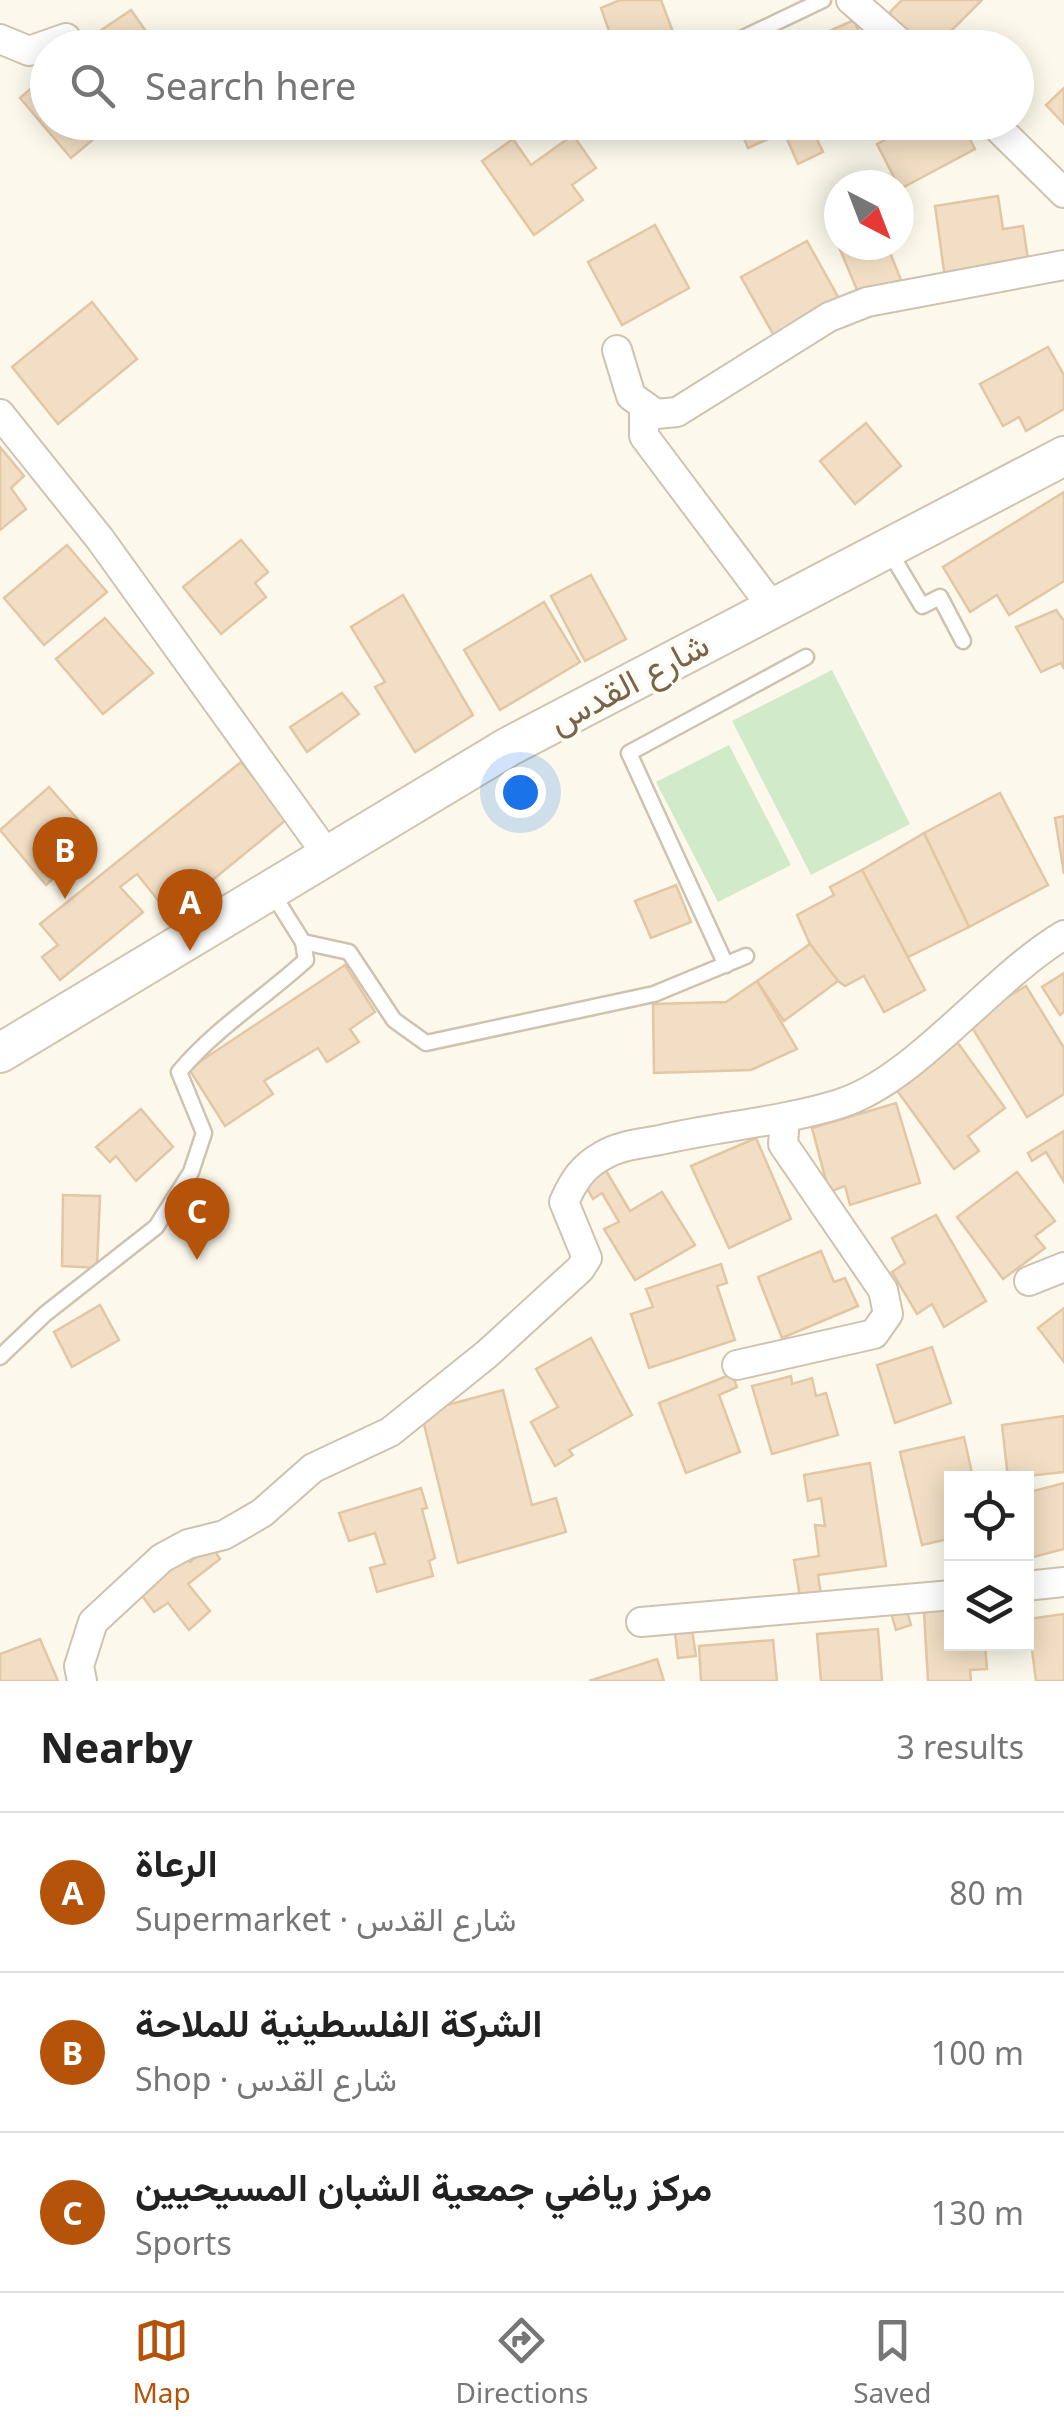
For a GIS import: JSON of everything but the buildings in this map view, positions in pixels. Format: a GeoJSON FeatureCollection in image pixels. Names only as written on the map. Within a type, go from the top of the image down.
{"type":"FeatureCollection","features":[{"type":"Feature","properties":{"kind":"main road","name":"شارع القدس"},"geometry":{"type":"LineString","coordinates":[[0,1053],[326,853],[508,747],[1064,456]]}},
{"type":"Feature","properties":{"kind":"street"},"geometry":{"type":"LineString","coordinates":[[852,0],[886,30]]}},
{"type":"Feature","properties":{"kind":"street"},"geometry":{"type":"LineString","coordinates":[[0,39],[30,50]]}},
{"type":"Feature","properties":{"kind":"street"},"geometry":{"type":"LineString","coordinates":[[1010,140],[1064,193]]}},
{"type":"Feature","properties":{"kind":"street"},"geometry":{"type":"LineString","coordinates":[[617,350],[631,396],[656,414],[677,412],[741,376],[816,324],[867,302],[1064,265]]}},
{"type":"Feature","properties":{"kind":"street"},"geometry":{"type":"LineString","coordinates":[[644,409],[644,436],[773,608]]}},
{"type":"Feature","properties":{"kind":"street"},"geometry":{"type":"LineString","coordinates":[[0,414],[100,539],[326,853]]}},
{"type":"Feature","properties":{"kind":"street"},"geometry":{"type":"LineString","coordinates":[[82,1681],[78,1666],[93,1622],[162,1558],[188,1544],[224,1535],[262,1513],[314,1468],[390,1432],[487,1354],[580,1269],[586,1258],[564,1202],[576,1176],[600,1156],[627,1145],[785,1118],[843,1102],[890,1079],[1032,955],[1064,935]]}},
{"type":"Feature","properties":{"kind":"street"},"geometry":{"type":"LineString","coordinates":[[737,1365],[874,1334],[888,1314],[883,1290],[784,1144],[785,1118]]}},
{"type":"Feature","properties":{"kind":"street"},"geometry":{"type":"LineString","coordinates":[[1029,1281],[1064,1266]]}},
{"type":"Feature","properties":{"kind":"street"},"geometry":{"type":"LineString","coordinates":[[1034,1585],[1064,1582]]}},
{"type":"Feature","properties":{"kind":"street"},"geometry":{"type":"LineString","coordinates":[[641,1622],[944,1596]]}},
{"type":"Feature","properties":{"kind":"lane"},"geometry":{"type":"LineString","coordinates":[[760,30],[823,0]]}},
{"type":"Feature","properties":{"kind":"lane"},"geometry":{"type":"LineString","coordinates":[[888,549],[922,606],[940,597],[963,640]]}},
{"type":"Feature","properties":{"kind":"lane"},"geometry":{"type":"LineString","coordinates":[[726,965],[629,753],[806,657]]}},
{"type":"Feature","properties":{"kind":"lane"},"geometry":{"type":"LineString","coordinates":[[0,1357],[45,1314],[156,1228],[192,1172],[204,1133],[179,1072],[208,1037],[268,994],[306,960],[302,942],[269,888]]}},
{"type":"Feature","properties":{"kind":"lane"},"geometry":{"type":"LineString","coordinates":[[302,942],[349,952],[394,1020],[426,1043],[654,994],[746,956]]}},
{"type":"Feature","properties":{"kind":"green space"},"geometry":{"type":"Polygon","coordinates":[[[832,670],[910,824],[811,875],[732,721],[832,670]]]}},
{"type":"Feature","properties":{"kind":"green space"},"geometry":{"type":"Polygon","coordinates":[[[729,745],[791,865],[718,902],[656,782],[729,745]]]}},
{"type":"Feature","properties":{"kind":"place","name":"الشركة الفلسطينية للملاحة"},"geometry":{"type":"Point","coordinates":[65,899]}},
{"type":"Feature","properties":{"kind":"place","name":"الرعاة"},"geometry":{"type":"Point","coordinates":[190,951]}},
{"type":"Feature","properties":{"kind":"place","name":"مركز رياضي جمعية الشبان المسيحيين"},"geometry":{"type":"Point","coordinates":[197,1260]}}]}
